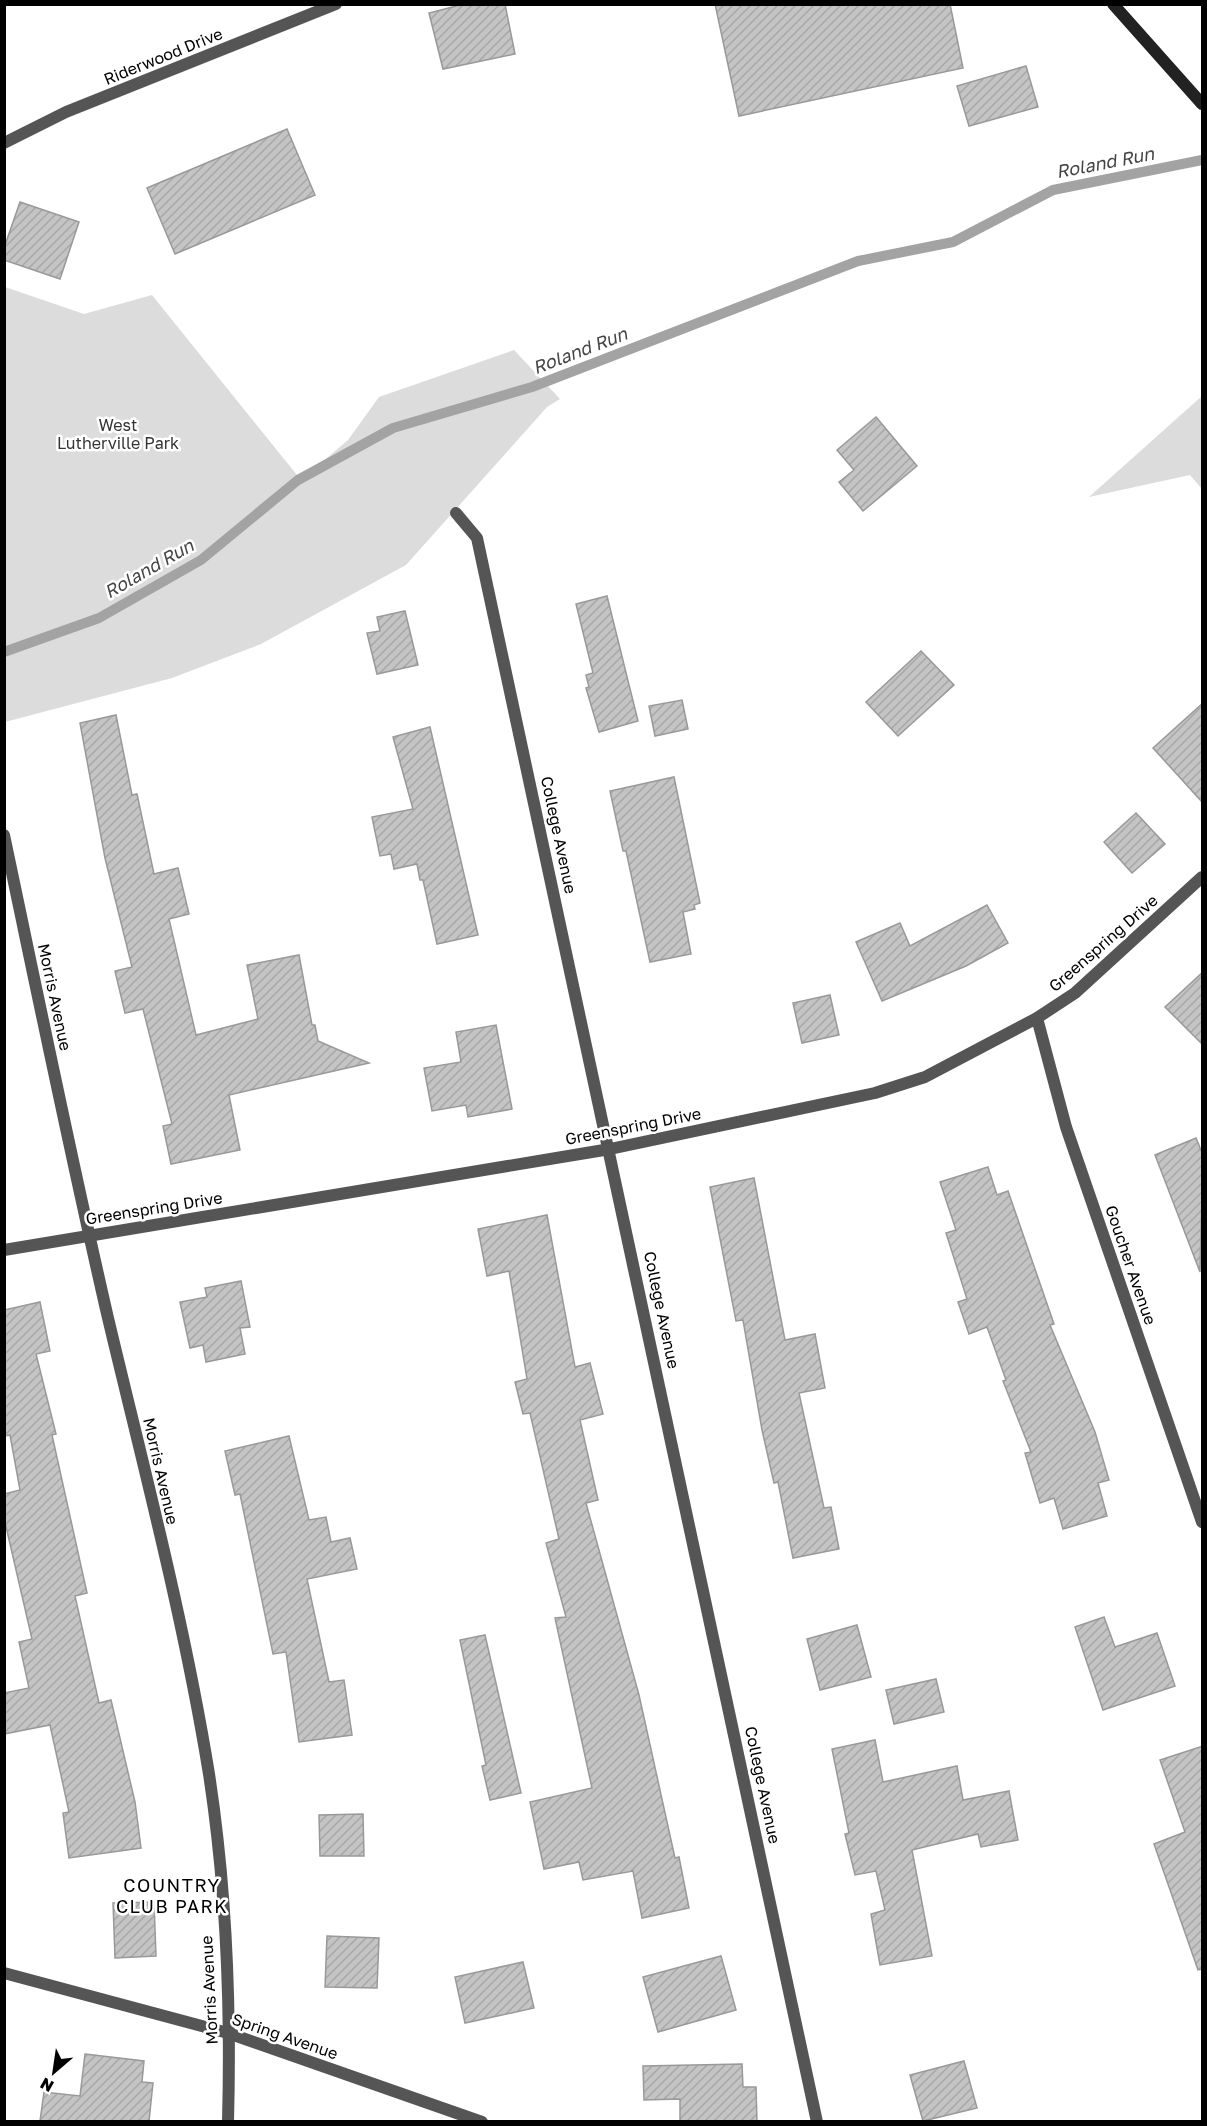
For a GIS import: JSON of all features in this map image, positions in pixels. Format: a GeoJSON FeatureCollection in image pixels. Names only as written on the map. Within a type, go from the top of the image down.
{"type":"FeatureCollection","features":[{"type":"Feature","properties":{"kind":"main road"},"geometry":{"type":"LineString","coordinates":[[1113,4],[1203,104]]}},
{"type":"Feature","properties":{"kind":"street","name":"Riderwood Drive"},"geometry":{"type":"LineString","coordinates":[[4,143],[66,112],[336,4]]}},
{"type":"Feature","properties":{"kind":"street","name":"College Avenue"},"geometry":{"type":"LineString","coordinates":[[456,513],[477,538],[818,2121]]}},
{"type":"Feature","properties":{"kind":"street","name":"Morris Avenue"},"geometry":{"type":"LineString","coordinates":[[4,835],[89,1235],[193,1684],[209,1777],[221,1882],[228,2033],[228,2121]]}},
{"type":"Feature","properties":{"kind":"street","name":"Greenspring Drive"},"geometry":{"type":"LineString","coordinates":[[4,1250],[610,1149],[874,1094],[925,1077],[1037,1018],[1075,993],[1203,877]]}},
{"type":"Feature","properties":{"kind":"street","name":"Goucher Avenue"},"geometry":{"type":"LineString","coordinates":[[1037,1018],[1066,1126],[1203,1522]]}},
{"type":"Feature","properties":{"kind":"street","name":"Spring Avenue"},"geometry":{"type":"LineString","coordinates":[[4,1973],[228,2033],[482,2121]]}},
{"type":"Feature","properties":{"kind":"green space","name":"West Lutherville Park"},"geometry":{"type":"Polygon","coordinates":[[[5,287],[84,314],[152,295],[301,480],[348,440],[379,397],[514,350],[560,399],[547,407],[406,565],[261,644],[172,678],[5,722],[5,287]]]}},
{"type":"Feature","properties":{"kind":"green space"},"geometry":{"type":"Polygon","coordinates":[[[1202,396],[1202,489],[1190,475],[1089,497],[1202,396]]]}},
{"type":"Feature","properties":{"kind":"building"},"geometry":{"type":"Polygon","coordinates":[[[464,4],[505,4],[515,54],[443,69],[429,13],[464,4]]]}},
{"type":"Feature","properties":{"kind":"building"},"geometry":{"type":"Polygon","coordinates":[[[715,4],[950,4],[963,68],[739,116],[715,4]]]}},
{"type":"Feature","properties":{"kind":"building"},"geometry":{"type":"Polygon","coordinates":[[[1026,66],[1038,107],[969,126],[957,86],[1026,66]]]}},
{"type":"Feature","properties":{"kind":"building"},"geometry":{"type":"Polygon","coordinates":[[[287,129],[315,195],[175,254],[147,188],[287,129]]]}},
{"type":"Feature","properties":{"kind":"building"},"geometry":{"type":"Polygon","coordinates":[[[20,202],[79,222],[60,279],[4,260],[4,248],[20,202]]]}},
{"type":"Feature","properties":{"kind":"building"},"geometry":{"type":"Polygon","coordinates":[[[876,417],[917,466],[863,511],[839,482],[854,470],[837,450],[876,417]]]}},
{"type":"Feature","properties":{"kind":"building"},"geometry":{"type":"Polygon","coordinates":[[[607,596],[638,721],[599,732],[586,688],[589,687],[586,675],[593,673],[576,604],[607,596]]]}},
{"type":"Feature","properties":{"kind":"building"},"geometry":{"type":"Polygon","coordinates":[[[405,611],[418,665],[377,674],[367,633],[380,631],[377,617],[405,611]]]}},
{"type":"Feature","properties":{"kind":"building"},"geometry":{"type":"Polygon","coordinates":[[[921,651],[954,685],[898,736],[866,702],[921,651]]]}},
{"type":"Feature","properties":{"kind":"building"},"geometry":{"type":"Polygon","coordinates":[[[682,700],[688,729],[655,736],[649,706],[682,700]]]}},
{"type":"Feature","properties":{"kind":"building"},"geometry":{"type":"Polygon","coordinates":[[[1203,703],[1203,803],[1153,748],[1203,703]]]}},
{"type":"Feature","properties":{"kind":"building"},"geometry":{"type":"Polygon","coordinates":[[[116,715],[132,795],[137,794],[154,874],[178,868],[189,914],[169,919],[196,1035],[258,1019],[247,965],[299,955],[312,1025],[315,1025],[318,1041],[369,1063],[229,1095],[240,1150],[171,1164],[163,1126],[172,1124],[143,1009],[125,1013],[115,971],[132,967],[105,858],[80,723],[116,715]]]}},
{"type":"Feature","properties":{"kind":"building"},"geometry":{"type":"Polygon","coordinates":[[[430,727],[478,935],[437,944],[423,880],[420,880],[417,864],[394,869],[391,854],[380,856],[372,817],[413,809],[393,737],[430,727]]]}},
{"type":"Feature","properties":{"kind":"building"},"geometry":{"type":"Polygon","coordinates":[[[674,777],[700,903],[694,905],[695,909],[683,912],[691,954],[650,962],[626,851],[623,851],[610,791],[674,777]]]}},
{"type":"Feature","properties":{"kind":"building"},"geometry":{"type":"Polygon","coordinates":[[[1136,813],[1165,844],[1132,873],[1104,842],[1136,813]]]}},
{"type":"Feature","properties":{"kind":"building"},"geometry":{"type":"Polygon","coordinates":[[[987,905],[1008,943],[966,966],[882,1001],[856,942],[900,923],[910,946],[987,905]]]}},
{"type":"Feature","properties":{"kind":"building"},"geometry":{"type":"Polygon","coordinates":[[[1203,972],[1203,1045],[1165,1007],[1203,972]]]}},
{"type":"Feature","properties":{"kind":"building"},"geometry":{"type":"Polygon","coordinates":[[[830,995],[839,1035],[802,1043],[793,1003],[830,995]]]}},
{"type":"Feature","properties":{"kind":"building"},"geometry":{"type":"Polygon","coordinates":[[[496,1025],[512,1109],[468,1117],[466,1105],[432,1111],[424,1068],[461,1062],[456,1032],[496,1025]]]}},
{"type":"Feature","properties":{"kind":"building"},"geometry":{"type":"Polygon","coordinates":[[[1196,1138],[1203,1155],[1200,1272],[1155,1155],[1196,1138]]]}},
{"type":"Feature","properties":{"kind":"building"},"geometry":{"type":"Polygon","coordinates":[[[988,1167],[997,1195],[1008,1191],[1054,1324],[1050,1325],[1095,1432],[1109,1480],[1098,1483],[1107,1516],[1063,1529],[1054,1498],[1040,1503],[1025,1453],[1031,1452],[1003,1381],[1006,1380],[987,1327],[969,1334],[958,1302],[967,1299],[946,1233],[956,1230],[940,1182],[988,1167]]]}},
{"type":"Feature","properties":{"kind":"building"},"geometry":{"type":"Polygon","coordinates":[[[754,1178],[785,1340],[815,1334],[825,1388],[799,1393],[824,1508],[831,1507],[839,1549],[793,1558],[778,1482],[774,1483],[762,1430],[743,1320],[736,1321],[710,1187],[754,1178]]]}},
{"type":"Feature","properties":{"kind":"building"},"geometry":{"type":"Polygon","coordinates":[[[547,1215],[575,1367],[590,1363],[603,1414],[580,1420],[598,1500],[586,1503],[639,1695],[675,1858],[679,1857],[689,1908],[642,1918],[633,1871],[583,1880],[579,1862],[544,1869],[530,1802],[592,1788],[555,1618],[566,1617],[546,1543],[559,1539],[530,1413],[523,1414],[515,1382],[527,1379],[509,1271],[487,1276],[478,1229],[547,1215]]]}},
{"type":"Feature","properties":{"kind":"building"},"geometry":{"type":"Polygon","coordinates":[[[241,1281],[250,1327],[240,1328],[245,1354],[206,1362],[203,1345],[190,1348],[180,1302],[207,1297],[205,1288],[241,1281]]]}},
{"type":"Feature","properties":{"kind":"building"},"geometry":{"type":"Polygon","coordinates":[[[40,1302],[50,1351],[36,1354],[56,1434],[52,1435],[87,1593],[75,1596],[99,1703],[111,1700],[135,1802],[141,1848],[69,1858],[63,1813],[69,1812],[50,1725],[4,1734],[4,1693],[29,1688],[19,1642],[32,1639],[4,1518],[4,1494],[20,1490],[10,1435],[4,1436],[4,1310],[40,1302]]]}},
{"type":"Feature","properties":{"kind":"building"},"geometry":{"type":"Polygon","coordinates":[[[289,1436],[309,1520],[326,1517],[331,1542],[350,1538],[357,1569],[307,1579],[329,1682],[344,1680],[352,1735],[299,1742],[286,1652],[273,1654],[240,1494],[235,1495],[225,1451],[289,1436]]]}},
{"type":"Feature","properties":{"kind":"building"},"geometry":{"type":"Polygon","coordinates":[[[1104,1617],[1115,1647],[1157,1633],[1175,1686],[1103,1710],[1075,1627],[1104,1617]]]}},
{"type":"Feature","properties":{"kind":"building"},"geometry":{"type":"Polygon","coordinates":[[[857,1625],[871,1677],[820,1690],[807,1639],[857,1625]]]}},
{"type":"Feature","properties":{"kind":"building"},"geometry":{"type":"Polygon","coordinates":[[[485,1635],[521,1793],[490,1800],[482,1766],[486,1765],[460,1640],[485,1635]]]}},
{"type":"Feature","properties":{"kind":"building"},"geometry":{"type":"Polygon","coordinates":[[[936,1679],[944,1712],[894,1724],[886,1690],[936,1679]]]}},
{"type":"Feature","properties":{"kind":"building"},"geometry":{"type":"Polygon","coordinates":[[[875,1740],[883,1782],[957,1766],[963,1800],[1009,1791],[1018,1840],[981,1847],[978,1834],[912,1850],[932,1956],[880,1965],[871,1914],[885,1910],[876,1871],[855,1875],[845,1834],[849,1833],[832,1749],[875,1740]]]}},
{"type":"Feature","properties":{"kind":"building"},"geometry":{"type":"Polygon","coordinates":[[[1203,1746],[1203,1969],[1198,1970],[1154,1844],[1185,1832],[1160,1760],[1203,1746]]]}},
{"type":"Feature","properties":{"kind":"building"},"geometry":{"type":"Polygon","coordinates":[[[363,1814],[364,1856],[320,1856],[319,1815],[363,1814]]]}},
{"type":"Feature","properties":{"kind":"building"},"geometry":{"type":"Polygon","coordinates":[[[154,1902],[156,1956],[115,1958],[113,1903],[154,1902]]]}},
{"type":"Feature","properties":{"kind":"building"},"geometry":{"type":"Polygon","coordinates":[[[327,1936],[379,1938],[377,1988],[325,1987],[327,1936]]]}},
{"type":"Feature","properties":{"kind":"building"},"geometry":{"type":"Polygon","coordinates":[[[721,1956],[736,2010],[658,2032],[643,1977],[721,1956]]]}},
{"type":"Feature","properties":{"kind":"building"},"geometry":{"type":"Polygon","coordinates":[[[523,1962],[534,2008],[465,2023],[455,1977],[523,1962]]]}},
{"type":"Feature","properties":{"kind":"building"},"geometry":{"type":"Polygon","coordinates":[[[85,2054],[144,2061],[142,2082],[153,2083],[149,2121],[40,2121],[44,2092],[80,2096],[85,2054]]]}},
{"type":"Feature","properties":{"kind":"building"},"geometry":{"type":"Polygon","coordinates":[[[964,2061],[977,2108],[923,2121],[910,2075],[964,2061]]]}},
{"type":"Feature","properties":{"kind":"building"},"geometry":{"type":"Polygon","coordinates":[[[742,2064],[743,2087],[756,2087],[757,2121],[680,2121],[680,2099],[644,2100],[643,2066],[742,2064]]]}},
{"type":"Feature","properties":{"kind":"waterway","name":"Roland Run"},"geometry":{"type":"LineString","coordinates":[[4,652],[99,618],[201,560],[298,480],[393,428],[532,387],[858,261],[953,242],[1053,190],[1202,160]]}},
{"type":"Feature","properties":{"kind":"district","name":"COUNTRY CLUB PARK"},"geometry":{"type":"Point","coordinates":[172,1896]}}]}
